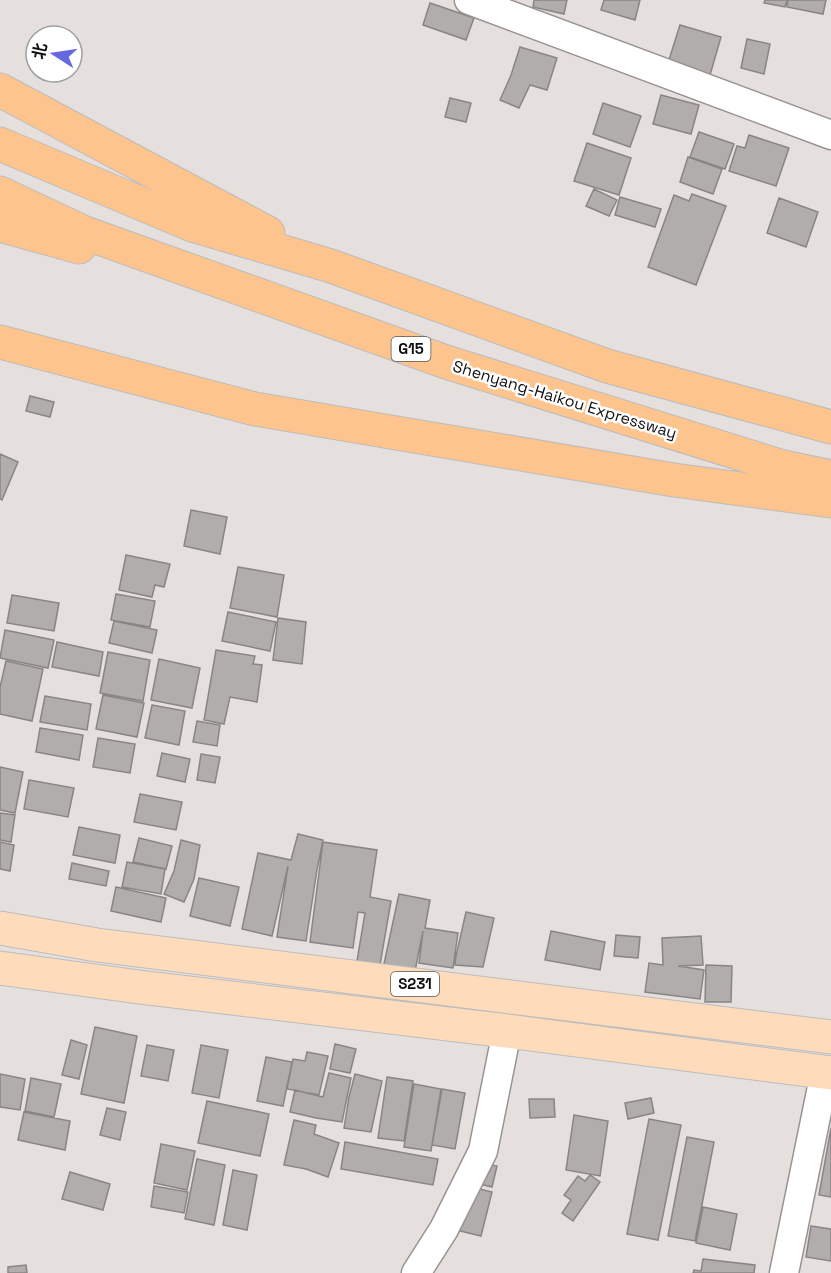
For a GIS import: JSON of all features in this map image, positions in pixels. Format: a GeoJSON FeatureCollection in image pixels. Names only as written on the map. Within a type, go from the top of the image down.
{"type":"FeatureCollection","features":[{"type":"Feature","properties":{"kind":"highway"},"geometry":{"type":"LineString","coordinates":[[0,90],[331,266]]}},
{"type":"Feature","properties":{"kind":"highway"},"geometry":{"type":"LineString","coordinates":[[0,144],[192,225],[331,266],[607,366],[831,428]]}},
{"type":"Feature","properties":{"kind":"highway","name":"Shenyang-Haikou Expressway"},"geometry":{"type":"LineString","coordinates":[[0,193],[85,232],[446,362],[783,467],[831,477]]}},
{"type":"Feature","properties":{"kind":"highway"},"geometry":{"type":"LineString","coordinates":[[0,225],[312,314]]}},
{"type":"Feature","properties":{"kind":"highway"},"geometry":{"type":"LineString","coordinates":[[0,342],[255,409],[674,480],[831,501]]}},
{"type":"Feature","properties":{"kind":"main road","name":"S231"},"geometry":{"type":"LineString","coordinates":[[0,928],[108,946],[831,1037]]}},
{"type":"Feature","properties":{"kind":"main road"},"geometry":{"type":"LineString","coordinates":[[0,968],[828,1073]]}},
{"type":"Feature","properties":{"kind":"street"},"geometry":{"type":"LineString","coordinates":[[469,0],[831,135]]}},
{"type":"Feature","properties":{"kind":"street"},"geometry":{"type":"LineString","coordinates":[[416,1273],[444,1229],[483,1151],[507,1031]]}},
{"type":"Feature","properties":{"kind":"street"},"geometry":{"type":"LineString","coordinates":[[784,1273],[828,1073]]}},
{"type":"Feature","properties":{"kind":"building"},"geometry":{"type":"Polygon","coordinates":[[[534,0],[567,0],[564,14],[533,7],[534,0]]]}},
{"type":"Feature","properties":{"kind":"building"},"geometry":{"type":"Polygon","coordinates":[[[604,0],[640,0],[635,20],[601,10],[604,0]]]}},
{"type":"Feature","properties":{"kind":"building"},"geometry":{"type":"Polygon","coordinates":[[[765,0],[787,0],[785,7],[764,3],[765,0]]]}},
{"type":"Feature","properties":{"kind":"building"},"geometry":{"type":"Polygon","coordinates":[[[788,0],[826,0],[823,14],[787,7],[788,0]]]}},
{"type":"Feature","properties":{"kind":"building"},"geometry":{"type":"Polygon","coordinates":[[[430,3],[474,18],[466,40],[423,25],[430,3]]]}},
{"type":"Feature","properties":{"kind":"building"},"geometry":{"type":"Polygon","coordinates":[[[680,25],[721,37],[710,75],[668,63],[680,25]]]}},
{"type":"Feature","properties":{"kind":"building"},"geometry":{"type":"Polygon","coordinates":[[[747,39],[770,44],[764,74],[741,68],[747,39]]]}},
{"type":"Feature","properties":{"kind":"building"},"geometry":{"type":"Polygon","coordinates":[[[520,47],[557,58],[547,90],[530,85],[519,108],[500,100],[520,47]]]}},
{"type":"Feature","properties":{"kind":"building"},"geometry":{"type":"Polygon","coordinates":[[[661,95],[699,105],[691,134],[653,124],[661,95]]]}},
{"type":"Feature","properties":{"kind":"building"},"geometry":{"type":"Polygon","coordinates":[[[450,98],[471,103],[466,122],[445,117],[450,98]]]}},
{"type":"Feature","properties":{"kind":"building"},"geometry":{"type":"Polygon","coordinates":[[[603,103],[641,116],[630,147],[593,134],[603,103]]]}},
{"type":"Feature","properties":{"kind":"building"},"geometry":{"type":"Polygon","coordinates":[[[699,132],[734,144],[725,169],[690,157],[699,132]]]}},
{"type":"Feature","properties":{"kind":"building"},"geometry":{"type":"Polygon","coordinates":[[[749,135],[789,148],[776,186],[729,171],[737,146],[745,148],[749,135]]]}},
{"type":"Feature","properties":{"kind":"building"},"geometry":{"type":"Polygon","coordinates":[[[587,143],[631,158],[619,195],[574,181],[587,143]]]}},
{"type":"Feature","properties":{"kind":"building"},"geometry":{"type":"Polygon","coordinates":[[[688,157],[722,169],[713,194],[680,182],[688,157]]]}},
{"type":"Feature","properties":{"kind":"building"},"geometry":{"type":"Polygon","coordinates":[[[594,189],[617,200],[609,216],[586,206],[594,189]]]}},
{"type":"Feature","properties":{"kind":"building"},"geometry":{"type":"Polygon","coordinates":[[[692,194],[726,206],[696,285],[648,267],[674,195],[689,201],[692,194]]]}},
{"type":"Feature","properties":{"kind":"building"},"geometry":{"type":"Polygon","coordinates":[[[620,197],[661,209],[655,227],[615,215],[620,197]]]}},
{"type":"Feature","properties":{"kind":"building"},"geometry":{"type":"Polygon","coordinates":[[[779,198],[818,212],[806,247],[767,233],[779,198]]]}},
{"type":"Feature","properties":{"kind":"building"},"geometry":{"type":"Polygon","coordinates":[[[30,396],[54,402],[50,417],[26,411],[30,396]]]}},
{"type":"Feature","properties":{"kind":"building"},"geometry":{"type":"Polygon","coordinates":[[[0,454],[18,462],[2,500],[0,499],[0,454]]]}},
{"type":"Feature","properties":{"kind":"building"},"geometry":{"type":"Polygon","coordinates":[[[191,510],[227,517],[220,554],[184,546],[191,510]]]}},
{"type":"Feature","properties":{"kind":"building"},"geometry":{"type":"Polygon","coordinates":[[[126,555],[170,564],[164,587],[155,585],[152,597],[119,590],[126,555]]]}},
{"type":"Feature","properties":{"kind":"building"},"geometry":{"type":"Polygon","coordinates":[[[238,567],[284,575],[277,617],[230,608],[238,567]]]}},
{"type":"Feature","properties":{"kind":"building"},"geometry":{"type":"Polygon","coordinates":[[[116,594],[155,601],[150,627],[111,620],[116,594]]]}},
{"type":"Feature","properties":{"kind":"building"},"geometry":{"type":"Polygon","coordinates":[[[12,595],[59,603],[54,631],[7,623],[12,595]]]}},
{"type":"Feature","properties":{"kind":"building"},"geometry":{"type":"Polygon","coordinates":[[[228,612],[276,622],[270,651],[222,641],[228,612]]]}},
{"type":"Feature","properties":{"kind":"building"},"geometry":{"type":"Polygon","coordinates":[[[278,618],[306,622],[302,664],[273,660],[278,618]]]}},
{"type":"Feature","properties":{"kind":"building"},"geometry":{"type":"Polygon","coordinates":[[[114,621],[157,630],[152,653],[109,643],[114,621]]]}},
{"type":"Feature","properties":{"kind":"building"},"geometry":{"type":"Polygon","coordinates":[[[5,630],[54,640],[48,668],[0,658],[5,630]]]}},
{"type":"Feature","properties":{"kind":"building"},"geometry":{"type":"Polygon","coordinates":[[[57,642],[103,652],[99,676],[52,667],[57,642]]]}},
{"type":"Feature","properties":{"kind":"building"},"geometry":{"type":"Polygon","coordinates":[[[216,650],[255,656],[253,664],[262,665],[257,702],[230,697],[224,724],[204,720],[216,650]]]}},
{"type":"Feature","properties":{"kind":"building"},"geometry":{"type":"Polygon","coordinates":[[[108,652],[150,660],[143,701],[100,693],[108,652]]]}},
{"type":"Feature","properties":{"kind":"building"},"geometry":{"type":"Polygon","coordinates":[[[159,659],[200,668],[192,708],[151,700],[159,659]]]}},
{"type":"Feature","properties":{"kind":"building"},"geometry":{"type":"Polygon","coordinates":[[[6,661],[43,669],[32,721],[0,714],[0,687],[6,661]]]}},
{"type":"Feature","properties":{"kind":"building"},"geometry":{"type":"Polygon","coordinates":[[[103,695],[144,703],[137,737],[96,729],[103,695]]]}},
{"type":"Feature","properties":{"kind":"building"},"geometry":{"type":"Polygon","coordinates":[[[45,696],[91,704],[87,730],[40,722],[45,696]]]}},
{"type":"Feature","properties":{"kind":"building"},"geometry":{"type":"Polygon","coordinates":[[[152,705],[185,711],[179,745],[145,738],[152,705]]]}},
{"type":"Feature","properties":{"kind":"building"},"geometry":{"type":"Polygon","coordinates":[[[197,721],[220,725],[217,746],[193,742],[197,721]]]}},
{"type":"Feature","properties":{"kind":"building"},"geometry":{"type":"Polygon","coordinates":[[[40,728],[83,735],[79,760],[36,752],[40,728]]]}},
{"type":"Feature","properties":{"kind":"building"},"geometry":{"type":"Polygon","coordinates":[[[98,738],[135,744],[130,773],[93,767],[98,738]]]}},
{"type":"Feature","properties":{"kind":"building"},"geometry":{"type":"Polygon","coordinates":[[[162,753],[190,759],[185,782],[157,776],[162,753]]]}},
{"type":"Feature","properties":{"kind":"building"},"geometry":{"type":"Polygon","coordinates":[[[201,754],[220,757],[215,783],[197,780],[201,754]]]}},
{"type":"Feature","properties":{"kind":"building"},"geometry":{"type":"Polygon","coordinates":[[[0,767],[23,772],[15,813],[0,810],[0,767]]]}},
{"type":"Feature","properties":{"kind":"building"},"geometry":{"type":"Polygon","coordinates":[[[29,780],[74,788],[68,817],[24,809],[29,780]]]}},
{"type":"Feature","properties":{"kind":"building"},"geometry":{"type":"Polygon","coordinates":[[[140,794],[182,802],[176,830],[134,822],[140,794]]]}},
{"type":"Feature","properties":{"kind":"building"},"geometry":{"type":"Polygon","coordinates":[[[0,813],[15,815],[11,842],[0,840],[0,813]]]}},
{"type":"Feature","properties":{"kind":"building"},"geometry":{"type":"Polygon","coordinates":[[[79,827],[120,835],[115,863],[73,855],[79,827]]]}},
{"type":"Feature","properties":{"kind":"building"},"geometry":{"type":"Polygon","coordinates":[[[298,834],[323,840],[306,941],[277,937],[288,866],[272,936],[242,929],[258,853],[291,860],[298,834]]]}},
{"type":"Feature","properties":{"kind":"building"},"geometry":{"type":"Polygon","coordinates":[[[139,838],[172,846],[166,869],[133,862],[139,838]]]}},
{"type":"Feature","properties":{"kind":"building"},"geometry":{"type":"Polygon","coordinates":[[[181,840],[200,845],[194,879],[184,902],[164,894],[174,871],[181,840]]]}},
{"type":"Feature","properties":{"kind":"building"},"geometry":{"type":"Polygon","coordinates":[[[0,842],[14,845],[10,871],[0,869],[0,842]]]}},
{"type":"Feature","properties":{"kind":"building"},"geometry":{"type":"Polygon","coordinates":[[[323,842],[377,850],[370,897],[391,901],[380,965],[357,961],[365,913],[358,912],[353,948],[310,942],[323,842]]]}},
{"type":"Feature","properties":{"kind":"building"},"geometry":{"type":"Polygon","coordinates":[[[127,862],[165,869],[161,894],[122,887],[127,862]]]}},
{"type":"Feature","properties":{"kind":"building"},"geometry":{"type":"Polygon","coordinates":[[[72,863],[109,871],[106,886],[69,879],[72,863]]]}},
{"type":"Feature","properties":{"kind":"building"},"geometry":{"type":"Polygon","coordinates":[[[199,878],[239,887],[230,926],[190,916],[199,878]]]}},
{"type":"Feature","properties":{"kind":"building"},"geometry":{"type":"Polygon","coordinates":[[[116,887],[166,898],[161,922],[111,911],[116,887]]]}},
{"type":"Feature","properties":{"kind":"building"},"geometry":{"type":"Polygon","coordinates":[[[399,894],[430,900],[425,928],[458,933],[453,968],[419,963],[423,931],[415,971],[384,964],[399,894]]]}},
{"type":"Feature","properties":{"kind":"building"},"geometry":{"type":"Polygon","coordinates":[[[466,912],[494,918],[483,967],[455,965],[466,912]]]}},
{"type":"Feature","properties":{"kind":"building"},"geometry":{"type":"Polygon","coordinates":[[[551,931],[605,942],[600,970],[545,960],[551,931]]]}},
{"type":"Feature","properties":{"kind":"building"},"geometry":{"type":"Polygon","coordinates":[[[616,935],[640,937],[638,958],[614,956],[616,935]]]}},
{"type":"Feature","properties":{"kind":"building"},"geometry":{"type":"Polygon","coordinates":[[[701,936],[703,965],[678,966],[704,970],[700,999],[645,992],[649,963],[663,965],[662,938],[701,936]]]}},
{"type":"Feature","properties":{"kind":"building"},"geometry":{"type":"Polygon","coordinates":[[[706,965],[732,966],[731,1002],[705,1002],[706,965]]]}},
{"type":"Feature","properties":{"kind":"building"},"geometry":{"type":"Polygon","coordinates":[[[95,1027],[137,1036],[124,1103],[81,1094],[95,1027]]]}},
{"type":"Feature","properties":{"kind":"building"},"geometry":{"type":"Polygon","coordinates":[[[71,1040],[87,1045],[79,1079],[62,1075],[71,1040]]]}},
{"type":"Feature","properties":{"kind":"building"},"geometry":{"type":"Polygon","coordinates":[[[335,1044],[356,1049],[350,1073],[330,1069],[335,1044]]]}},
{"type":"Feature","properties":{"kind":"building"},"geometry":{"type":"Polygon","coordinates":[[[147,1045],[174,1050],[168,1081],[141,1076],[147,1045]]]}},
{"type":"Feature","properties":{"kind":"building"},"geometry":{"type":"Polygon","coordinates":[[[201,1045],[228,1050],[219,1098],[192,1093],[201,1045]]]}},
{"type":"Feature","properties":{"kind":"building"},"geometry":{"type":"Polygon","coordinates":[[[307,1052],[328,1056],[319,1095],[287,1089],[293,1059],[305,1061],[307,1052]]]}},
{"type":"Feature","properties":{"kind":"building"},"geometry":{"type":"Polygon","coordinates":[[[266,1057],[292,1062],[283,1106],[257,1101],[266,1057]]]}},
{"type":"Feature","properties":{"kind":"building"},"geometry":{"type":"Polygon","coordinates":[[[329,1073],[351,1078],[342,1122],[290,1112],[295,1090],[323,1097],[329,1073]]]}},
{"type":"Feature","properties":{"kind":"building"},"geometry":{"type":"Polygon","coordinates":[[[0,1074],[25,1079],[20,1110],[0,1107],[0,1074]]]}},
{"type":"Feature","properties":{"kind":"building"},"geometry":{"type":"Polygon","coordinates":[[[355,1074],[382,1081],[371,1132],[344,1128],[355,1074]]]}},
{"type":"Feature","properties":{"kind":"building"},"geometry":{"type":"Polygon","coordinates":[[[387,1077],[413,1081],[404,1141],[378,1138],[387,1077]]]}},
{"type":"Feature","properties":{"kind":"building"},"geometry":{"type":"Polygon","coordinates":[[[31,1078],[61,1084],[54,1117],[25,1111],[31,1078]]]}},
{"type":"Feature","properties":{"kind":"building"},"geometry":{"type":"Polygon","coordinates":[[[414,1084],[441,1089],[431,1151],[404,1147],[414,1084]]]}},
{"type":"Feature","properties":{"kind":"building"},"geometry":{"type":"Polygon","coordinates":[[[442,1089],[465,1093],[455,1149],[432,1145],[442,1089]]]}},
{"type":"Feature","properties":{"kind":"building"},"geometry":{"type":"Polygon","coordinates":[[[651,1098],[654,1113],[628,1119],[625,1103],[651,1098]]]}},
{"type":"Feature","properties":{"kind":"building"},"geometry":{"type":"Polygon","coordinates":[[[529,1099],[554,1099],[555,1117],[530,1118],[529,1099]]]}},
{"type":"Feature","properties":{"kind":"building"},"geometry":{"type":"Polygon","coordinates":[[[207,1101],[269,1114],[260,1156],[198,1143],[207,1101]]]}},
{"type":"Feature","properties":{"kind":"building"},"geometry":{"type":"Polygon","coordinates":[[[107,1108],[126,1112],[120,1140],[100,1135],[107,1108]]]}},
{"type":"Feature","properties":{"kind":"building"},"geometry":{"type":"Polygon","coordinates":[[[24,1112],[70,1121],[65,1150],[18,1140],[24,1112]]]}},
{"type":"Feature","properties":{"kind":"building"},"geometry":{"type":"Polygon","coordinates":[[[574,1115],[608,1121],[600,1176],[566,1170],[574,1115]]]}},
{"type":"Feature","properties":{"kind":"building"},"geometry":{"type":"Polygon","coordinates":[[[649,1119],[681,1125],[658,1240],[627,1234],[649,1119]]]}},
{"type":"Feature","properties":{"kind":"building"},"geometry":{"type":"Polygon","coordinates":[[[294,1120],[316,1125],[314,1134],[339,1143],[328,1177],[306,1169],[284,1165],[294,1120]]]}},
{"type":"Feature","properties":{"kind":"building"},"geometry":{"type":"Polygon","coordinates":[[[831,1128],[831,1197],[819,1195],[831,1128]]]}},
{"type":"Feature","properties":{"kind":"building"},"geometry":{"type":"Polygon","coordinates":[[[687,1137],[714,1142],[695,1241],[668,1236],[687,1137]]]}},
{"type":"Feature","properties":{"kind":"building"},"geometry":{"type":"Polygon","coordinates":[[[345,1142],[438,1159],[433,1185],[341,1169],[345,1142]]]}},
{"type":"Feature","properties":{"kind":"building"},"geometry":{"type":"Polygon","coordinates":[[[161,1144],[195,1151],[187,1190],[154,1183],[161,1144]]]}},
{"type":"Feature","properties":{"kind":"building"},"geometry":{"type":"Polygon","coordinates":[[[197,1159],[225,1165],[214,1225],[185,1219],[197,1159]]]}},
{"type":"Feature","properties":{"kind":"building"},"geometry":{"type":"Polygon","coordinates":[[[476,1162],[497,1166],[492,1187],[471,1182],[476,1162]]]}},
{"type":"Feature","properties":{"kind":"building"},"geometry":{"type":"Polygon","coordinates":[[[233,1170],[257,1175],[247,1230],[223,1225],[233,1170]]]}},
{"type":"Feature","properties":{"kind":"building"},"geometry":{"type":"Polygon","coordinates":[[[70,1172],[110,1184],[103,1210],[62,1199],[70,1172]]]}},
{"type":"Feature","properties":{"kind":"building"},"geometry":{"type":"Polygon","coordinates":[[[590,1175],[600,1182],[573,1221],[562,1213],[571,1200],[564,1195],[578,1176],[585,1181],[590,1175]]]}},
{"type":"Feature","properties":{"kind":"building"},"geometry":{"type":"Polygon","coordinates":[[[459,1184],[492,1192],[481,1236],[448,1228],[459,1184]]]}},
{"type":"Feature","properties":{"kind":"building"},"geometry":{"type":"Polygon","coordinates":[[[154,1186],[188,1192],[184,1213],[151,1207],[154,1186]]]}},
{"type":"Feature","properties":{"kind":"building"},"geometry":{"type":"Polygon","coordinates":[[[703,1207],[737,1214],[730,1250],[696,1243],[703,1207]]]}},
{"type":"Feature","properties":{"kind":"building"},"geometry":{"type":"Polygon","coordinates":[[[811,1226],[831,1229],[831,1261],[806,1257],[811,1226]]]}},
{"type":"Feature","properties":{"kind":"building"},"geometry":{"type":"Polygon","coordinates":[[[703,1259],[755,1265],[754,1273],[693,1273],[694,1270],[701,1271],[703,1259]]]}},
{"type":"Feature","properties":{"kind":"building"},"geometry":{"type":"Polygon","coordinates":[[[26,1265],[27,1273],[8,1273],[8,1267],[26,1265]]]}}]}
